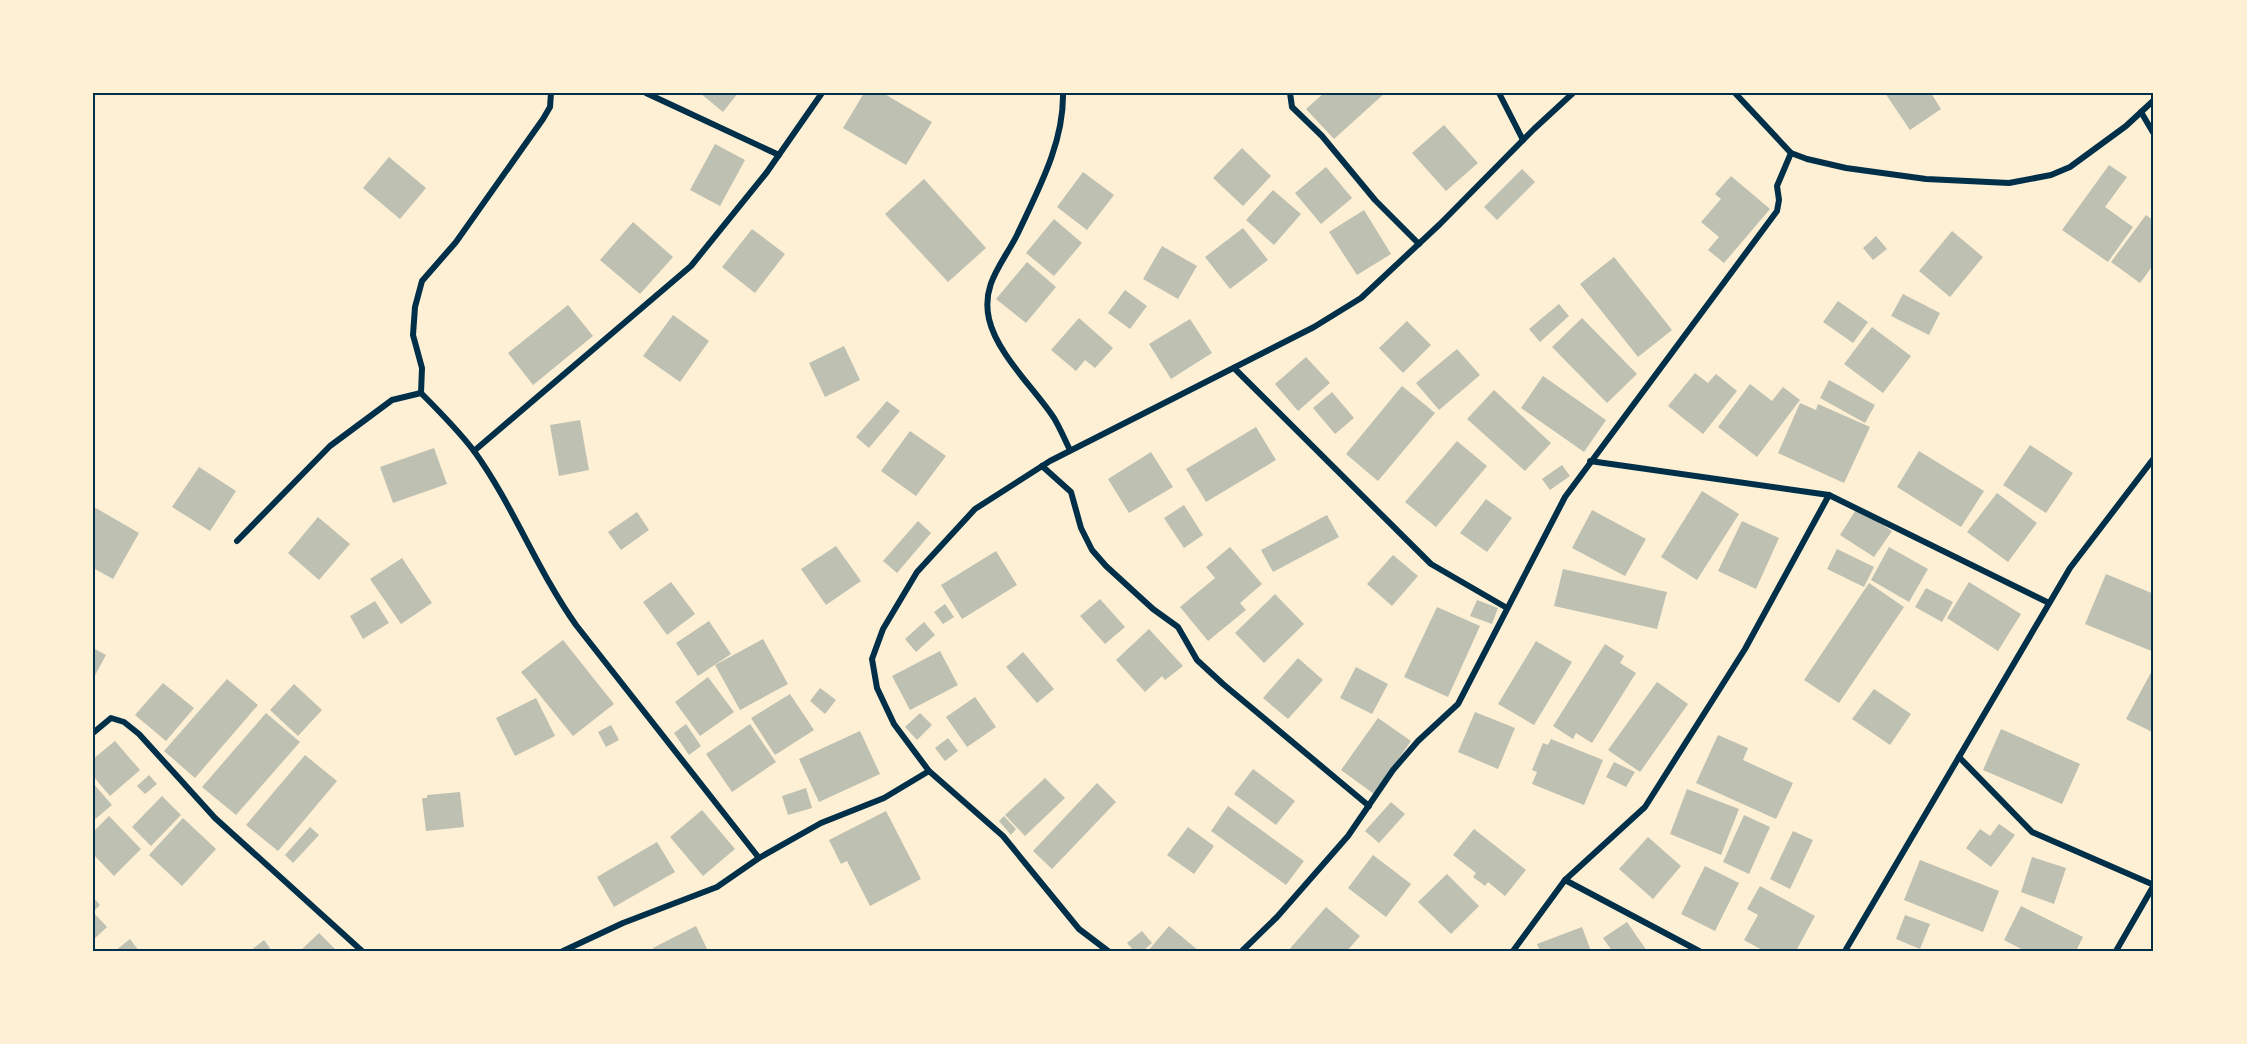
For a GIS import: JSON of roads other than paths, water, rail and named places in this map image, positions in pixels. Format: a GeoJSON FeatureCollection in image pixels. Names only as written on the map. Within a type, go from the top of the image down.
{"type":"FeatureCollection","features":[{"type":"Feature","properties":{"kind":"street"},"geometry":{"type":"LineString","coordinates":[[551,93],[549,107],[543,119],[456,242],[422,281],[415,307],[413,335],[422,368],[421,393],[474,451],[503,497],[554,594],[576,625],[759,858]]}},
{"type":"Feature","properties":{"kind":"street"},"geometry":{"type":"LineString","coordinates":[[646,93],[779,155]]}},
{"type":"Feature","properties":{"kind":"street"},"geometry":{"type":"LineString","coordinates":[[474,451],[691,266],[779,155],[822,93]]}},
{"type":"Feature","properties":{"kind":"street"},"geometry":{"type":"LineString","coordinates":[[1064,93],[1064,111],[1057,143],[1016,237],[992,278],[988,300],[989,319],[998,341],[1055,419],[1070,450]]}},
{"type":"Feature","properties":{"kind":"street"},"geometry":{"type":"LineString","coordinates":[[1290,93],[1292,107],[1322,136],[1375,200],[1419,244]]}},
{"type":"Feature","properties":{"kind":"street"},"geometry":{"type":"LineString","coordinates":[[1499,93],[1523,140]]}},
{"type":"Feature","properties":{"kind":"street"},"geometry":{"type":"LineString","coordinates":[[1108,951],[1079,929],[1003,836],[929,771],[894,724],[877,688],[872,659],[883,629],[917,572],[975,509],[1070,450],[1314,327],[1361,298],[1573,93]]}},
{"type":"Feature","properties":{"kind":"street"},"geometry":{"type":"LineString","coordinates":[[1735,93],[1791,153],[1807,159],[1846,168],[1926,179],[2009,183],[2051,175],[2070,167],[2126,126],[2154,100]]}},
{"type":"Feature","properties":{"kind":"street"},"geometry":{"type":"LineString","coordinates":[[2141,112],[2154,134]]}},
{"type":"Feature","properties":{"kind":"street"},"geometry":{"type":"LineString","coordinates":[[1242,951],[1277,917],[1348,836],[1393,770],[1418,741],[1458,704],[1565,497],[1776,211],[1779,200],[1777,186],[1791,153]]}},
{"type":"Feature","properties":{"kind":"street"},"geometry":{"type":"LineString","coordinates":[[1234,368],[1431,564],[1507,608]]}},
{"type":"Feature","properties":{"kind":"street"},"geometry":{"type":"LineString","coordinates":[[237,541],[330,446],[392,400],[421,393]]}},
{"type":"Feature","properties":{"kind":"street"},"geometry":{"type":"LineString","coordinates":[[1845,951],[2070,568],[2154,458]]}},
{"type":"Feature","properties":{"kind":"street"},"geometry":{"type":"LineString","coordinates":[[1590,461],[1829,495],[2049,603]]}},
{"type":"Feature","properties":{"kind":"street"},"geometry":{"type":"LineString","coordinates":[[1042,466],[1071,492],[1081,528],[1092,550],[1106,566],[1153,609],[1178,627],[1197,660],[1222,684],[1369,806]]}},
{"type":"Feature","properties":{"kind":"street"},"geometry":{"type":"LineString","coordinates":[[1513,951],[1565,880],[1645,807],[1745,650],[1829,495]]}},
{"type":"Feature","properties":{"kind":"street"},"geometry":{"type":"LineString","coordinates":[[93,733],[111,718],[124,722],[139,734],[215,818],[362,951]]}},
{"type":"Feature","properties":{"kind":"street"},"geometry":{"type":"LineString","coordinates":[[1959,757],[2032,832],[2154,885],[2116,951]]}},
{"type":"Feature","properties":{"kind":"street"},"geometry":{"type":"LineString","coordinates":[[563,951],[624,923],[717,886],[759,858],[820,823],[884,798],[929,771]]}},
{"type":"Feature","properties":{"kind":"street"},"geometry":{"type":"LineString","coordinates":[[1565,880],[1699,951]]}}]}
